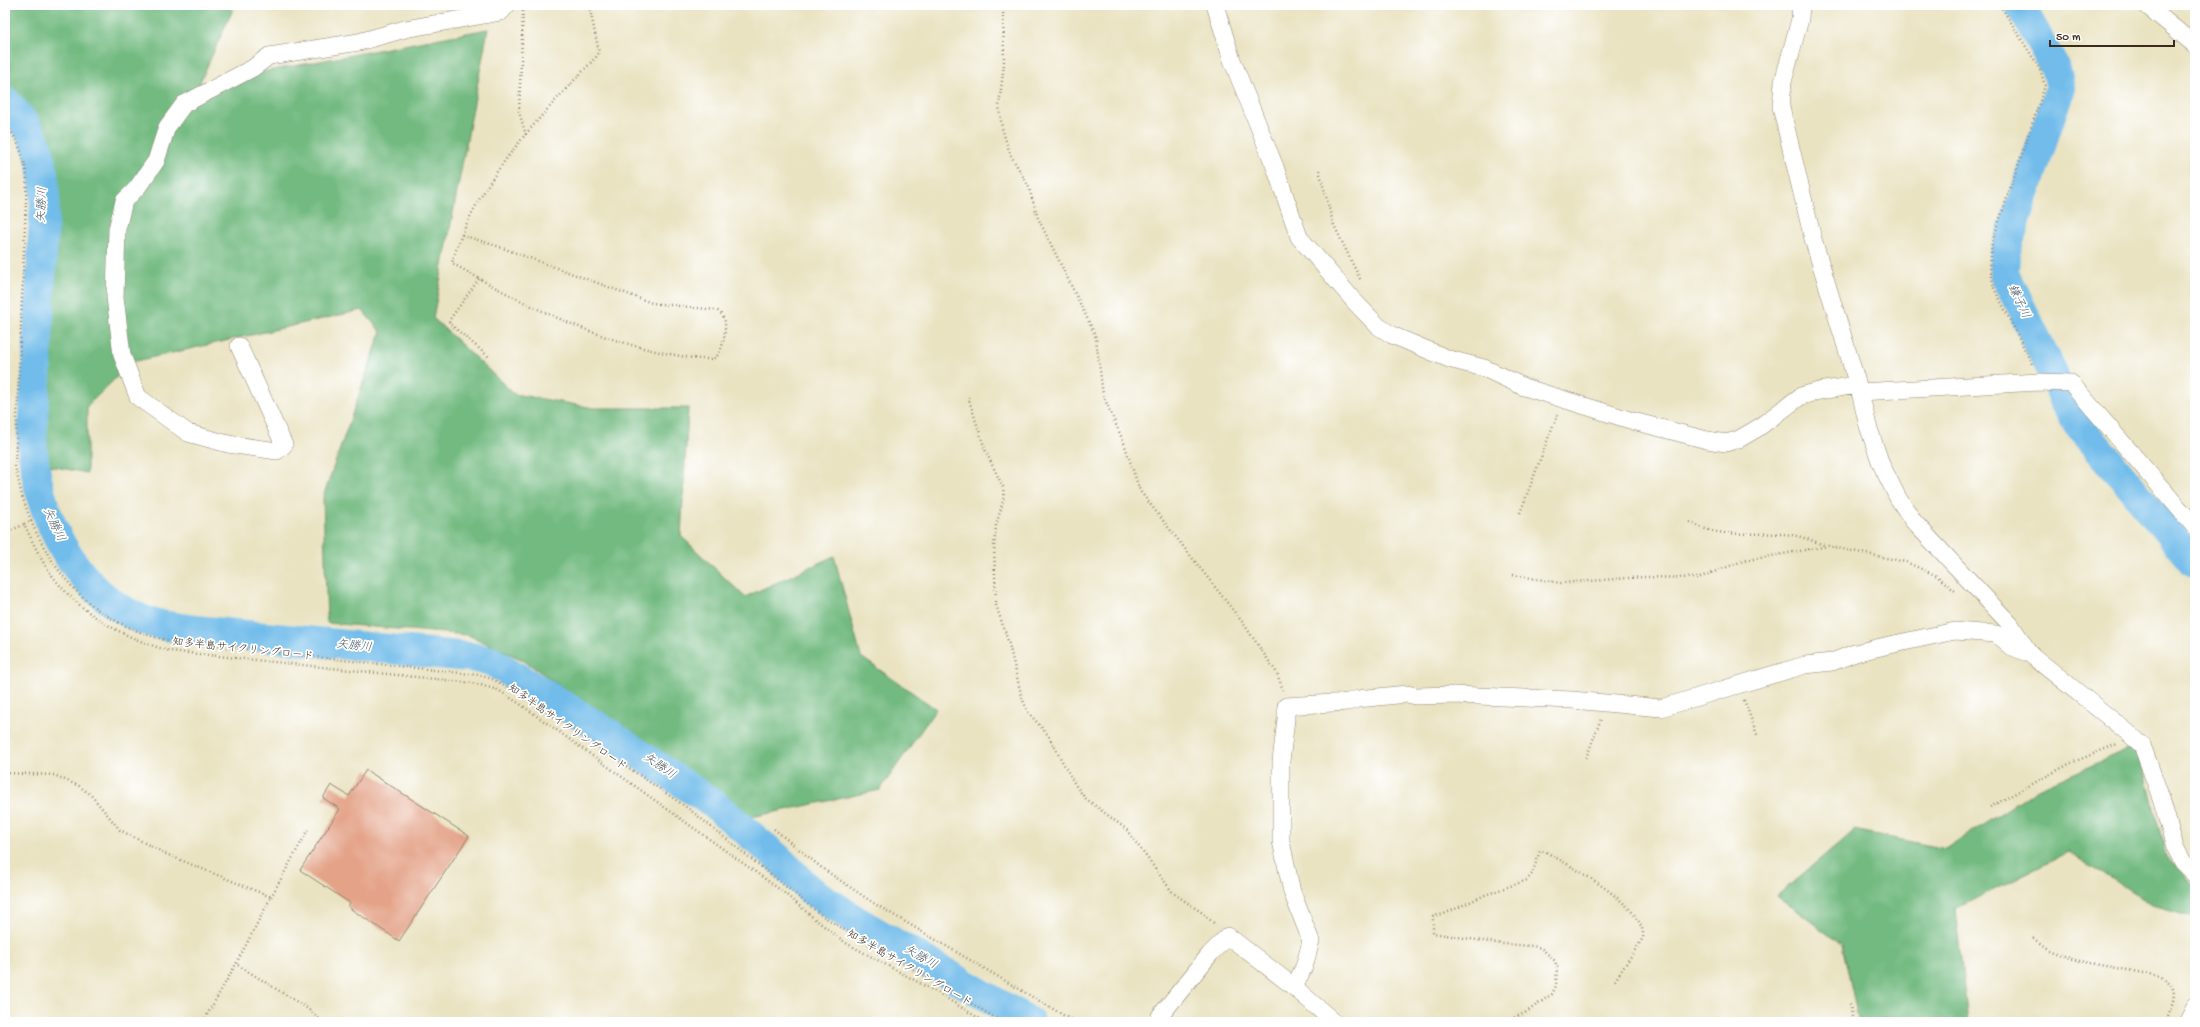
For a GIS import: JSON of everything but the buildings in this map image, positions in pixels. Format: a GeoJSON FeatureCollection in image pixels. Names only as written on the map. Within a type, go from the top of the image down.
{"type":"FeatureCollection","features":[{"type":"Feature","properties":{"kind":"street"},"geometry":{"type":"LineString","coordinates":[[240,346],[284,445],[277,451],[228,444],[188,433],[138,397],[122,355],[115,297],[117,229],[124,201],[137,188],[156,161],[167,127],[177,112],[184,104],[253,68],[269,56],[359,42],[405,29],[501,12],[507,5]]}},
{"type":"Feature","properties":{"kind":"street"},"geometry":{"type":"LineString","coordinates":[[1215,5],[1232,60],[1275,167],[1299,237],[1354,301],[1378,326],[1409,343],[1449,359],[1484,368],[1524,387],[1633,421],[1707,440],[1726,443],[1739,439],[1758,428],[1802,396],[1819,390],[2039,382],[2071,383],[2195,527]]}},
{"type":"Feature","properties":{"kind":"street"},"geometry":{"type":"LineString","coordinates":[[1801,5],[1800,19],[1783,82],[1781,106],[1813,240],[1868,426],[1882,464],[1898,498],[1914,522],[2010,624],[2019,635],[2030,654]]}},
{"type":"Feature","properties":{"kind":"street"},"geometry":{"type":"LineString","coordinates":[[2146,5],[2195,44]]}},
{"type":"Feature","properties":{"kind":"street"},"geometry":{"type":"LineString","coordinates":[[1294,987],[1304,967],[1311,941],[1292,892],[1281,842],[1281,761],[1286,706],[1348,702],[1358,698],[1407,694],[1416,696],[1454,695],[1572,700],[1661,708],[1737,684],[1805,665],[1832,662],[1856,653],[1955,631],[1996,634],[2010,646],[2030,654],[2142,745],[2148,759],[2175,847],[2183,862],[2195,874]]}},
{"type":"Feature","properties":{"kind":"street"},"geometry":{"type":"LineString","coordinates":[[1160,1016],[1210,954],[1228,936],[1294,987],[1334,1022]]}},
{"type":"Feature","properties":{"kind":"street"},"geometry":{"type":"LineString","coordinates":[[2187,1022],[2195,1006]]}},
{"type":"Feature","properties":{"kind":"path"},"geometry":{"type":"LineString","coordinates":[[524,5],[519,112],[526,135]]}},
{"type":"Feature","properties":{"kind":"path"},"geometry":{"type":"LineString","coordinates":[[462,235],[497,246],[652,303],[716,310],[725,321],[719,354],[714,358],[704,359],[661,352],[623,342],[533,307],[452,263],[462,235],[485,188],[502,162],[597,56],[599,52],[589,5]]}},
{"type":"Feature","properties":{"kind":"path"},"geometry":{"type":"LineString","coordinates":[[1003,5],[1004,64],[999,106],[1002,128],[1010,154],[1028,185],[1038,218],[1096,338],[1103,395],[1124,443],[1140,491],[1238,617],[1268,659],[1277,673],[1283,688],[1286,706]]}},
{"type":"Feature","properties":{"kind":"path"},"geometry":{"type":"LineString","coordinates":[[2000,5],[2040,69],[2045,86],[1992,242],[1990,267],[1994,288],[2032,362],[2039,382]]}},
{"type":"Feature","properties":{"kind":"path"},"geometry":{"type":"LineString","coordinates":[[5,123],[16,138],[25,162],[27,177],[15,466],[22,496],[31,521],[51,561],[66,581],[84,600],[114,621],[145,635],[170,641],[479,675],[492,679],[528,699],[683,804],[820,914],[851,934],[1002,1022]]}},
{"type":"Feature","properties":{"kind":"path"},"geometry":{"type":"LineString","coordinates":[[1320,170],[1333,223],[1362,284]]}},
{"type":"Feature","properties":{"kind":"path"},"geometry":{"type":"LineString","coordinates":[[479,279],[450,319],[449,324],[489,357]]}},
{"type":"Feature","properties":{"kind":"path"},"geometry":{"type":"LineString","coordinates":[[968,397],[986,452],[1003,488],[1004,497],[994,546],[996,605],[1009,644],[1022,698],[1028,712],[1048,735],[1074,783],[1085,798],[1126,829],[1173,893],[1201,912],[1228,936]]}},
{"type":"Feature","properties":{"kind":"path"},"geometry":{"type":"LineString","coordinates":[[1520,513],[1563,398]]}},
{"type":"Feature","properties":{"kind":"path"},"geometry":{"type":"LineString","coordinates":[[5,534],[31,521]]}},
{"type":"Feature","properties":{"kind":"path"},"geometry":{"type":"LineString","coordinates":[[1690,522],[1702,529],[1716,532],[1734,534],[1783,534],[1826,546],[1906,562],[1937,576],[1961,596]]}},
{"type":"Feature","properties":{"kind":"path","name":"知多半島サイクリングロード"},"geometry":{"type":"LineString","coordinates":[[24,524],[45,564],[60,586],[78,604],[110,627],[143,644],[170,651],[473,684],[498,690],[526,708],[782,891],[846,943],[938,993],[985,1022]]}},
{"type":"Feature","properties":{"kind":"path"},"geometry":{"type":"LineString","coordinates":[[1513,575],[1561,583],[1643,577],[1698,578],[1743,561],[1826,546]]}},
{"type":"Feature","properties":{"kind":"path"},"geometry":{"type":"LineString","coordinates":[[1737,684],[1758,737]]}},
{"type":"Feature","properties":{"kind":"path"},"geometry":{"type":"LineString","coordinates":[[1586,758],[1608,703]]}},
{"type":"Feature","properties":{"kind":"path"},"geometry":{"type":"LineString","coordinates":[[1990,807],[2069,764],[2123,742],[2131,735]]}},
{"type":"Feature","properties":{"kind":"path"},"geometry":{"type":"LineString","coordinates":[[5,773],[54,775],[79,786],[91,795],[120,830],[166,854],[271,897]]}},
{"type":"Feature","properties":{"kind":"path"},"geometry":{"type":"LineString","coordinates":[[774,829],[822,868],[875,904],[1075,1022]]}},
{"type":"Feature","properties":{"kind":"path"},"geometry":{"type":"LineString","coordinates":[[203,1022],[308,830]]}},
{"type":"Feature","properties":{"kind":"path"},"geometry":{"type":"LineString","coordinates":[[1503,1022],[1525,1013],[1552,994],[1556,986],[1557,967],[1555,961],[1541,948],[1533,946],[1502,944],[1433,933],[1433,916],[1444,914],[1485,895],[1527,880],[1532,874],[1540,852],[1546,852],[1608,889],[1620,899],[1641,926],[1643,938],[1614,982]]}},
{"type":"Feature","properties":{"kind":"path"},"geometry":{"type":"LineString","coordinates":[[2033,938],[2049,950],[2075,960],[2160,976],[2169,980],[2173,985],[2174,994],[2166,1022]]}},
{"type":"Feature","properties":{"kind":"path"},"geometry":{"type":"LineString","coordinates":[[236,964],[307,1008],[323,1022]]}},
{"type":"Feature","properties":{"kind":"path"},"geometry":{"type":"LineString","coordinates":[[1850,1004],[1853,1022]]}},
{"type":"Feature","properties":{"kind":"green space"},"geometry":{"type":"Polygon","coordinates":[[[5,5],[235,5],[199,84],[488,29],[433,318],[514,394],[594,408],[688,408],[681,536],[745,597],[834,556],[861,657],[936,709],[880,790],[747,818],[523,660],[468,635],[327,623],[323,497],[381,332],[362,310],[132,362],[87,406],[87,473],[45,465],[41,124],[5,87],[5,5]]]}},
{"type":"Feature","properties":{"kind":"green space"},"geometry":{"type":"Polygon","coordinates":[[[2129,749],[2142,759],[2166,857],[2195,885],[2195,924],[2192,916],[2153,905],[2068,852],[1955,909],[1968,1022],[1859,1022],[1842,945],[1777,896],[1854,830],[1946,849],[2038,789],[2129,749]]]}},
{"type":"Feature","properties":{"kind":"waterway","name":"鎌子川"},"geometry":{"type":"LineString","coordinates":[[2020,5],[2056,70],[2060,88],[2005,253],[2004,273],[2053,373],[2063,400],[2078,424],[2195,563]]}},
{"type":"Feature","properties":{"kind":"waterway","name":"矢勝川"},"geometry":{"type":"LineString","coordinates":[[5,101],[16,112],[31,134],[43,169],[45,199],[32,432],[33,453],[37,478],[53,527],[65,550],[79,571],[96,590],[116,606],[139,618],[152,623],[167,626],[470,657],[491,661],[602,729],[715,805],[778,858],[809,889],[857,921],[1030,1022]]}}]}
